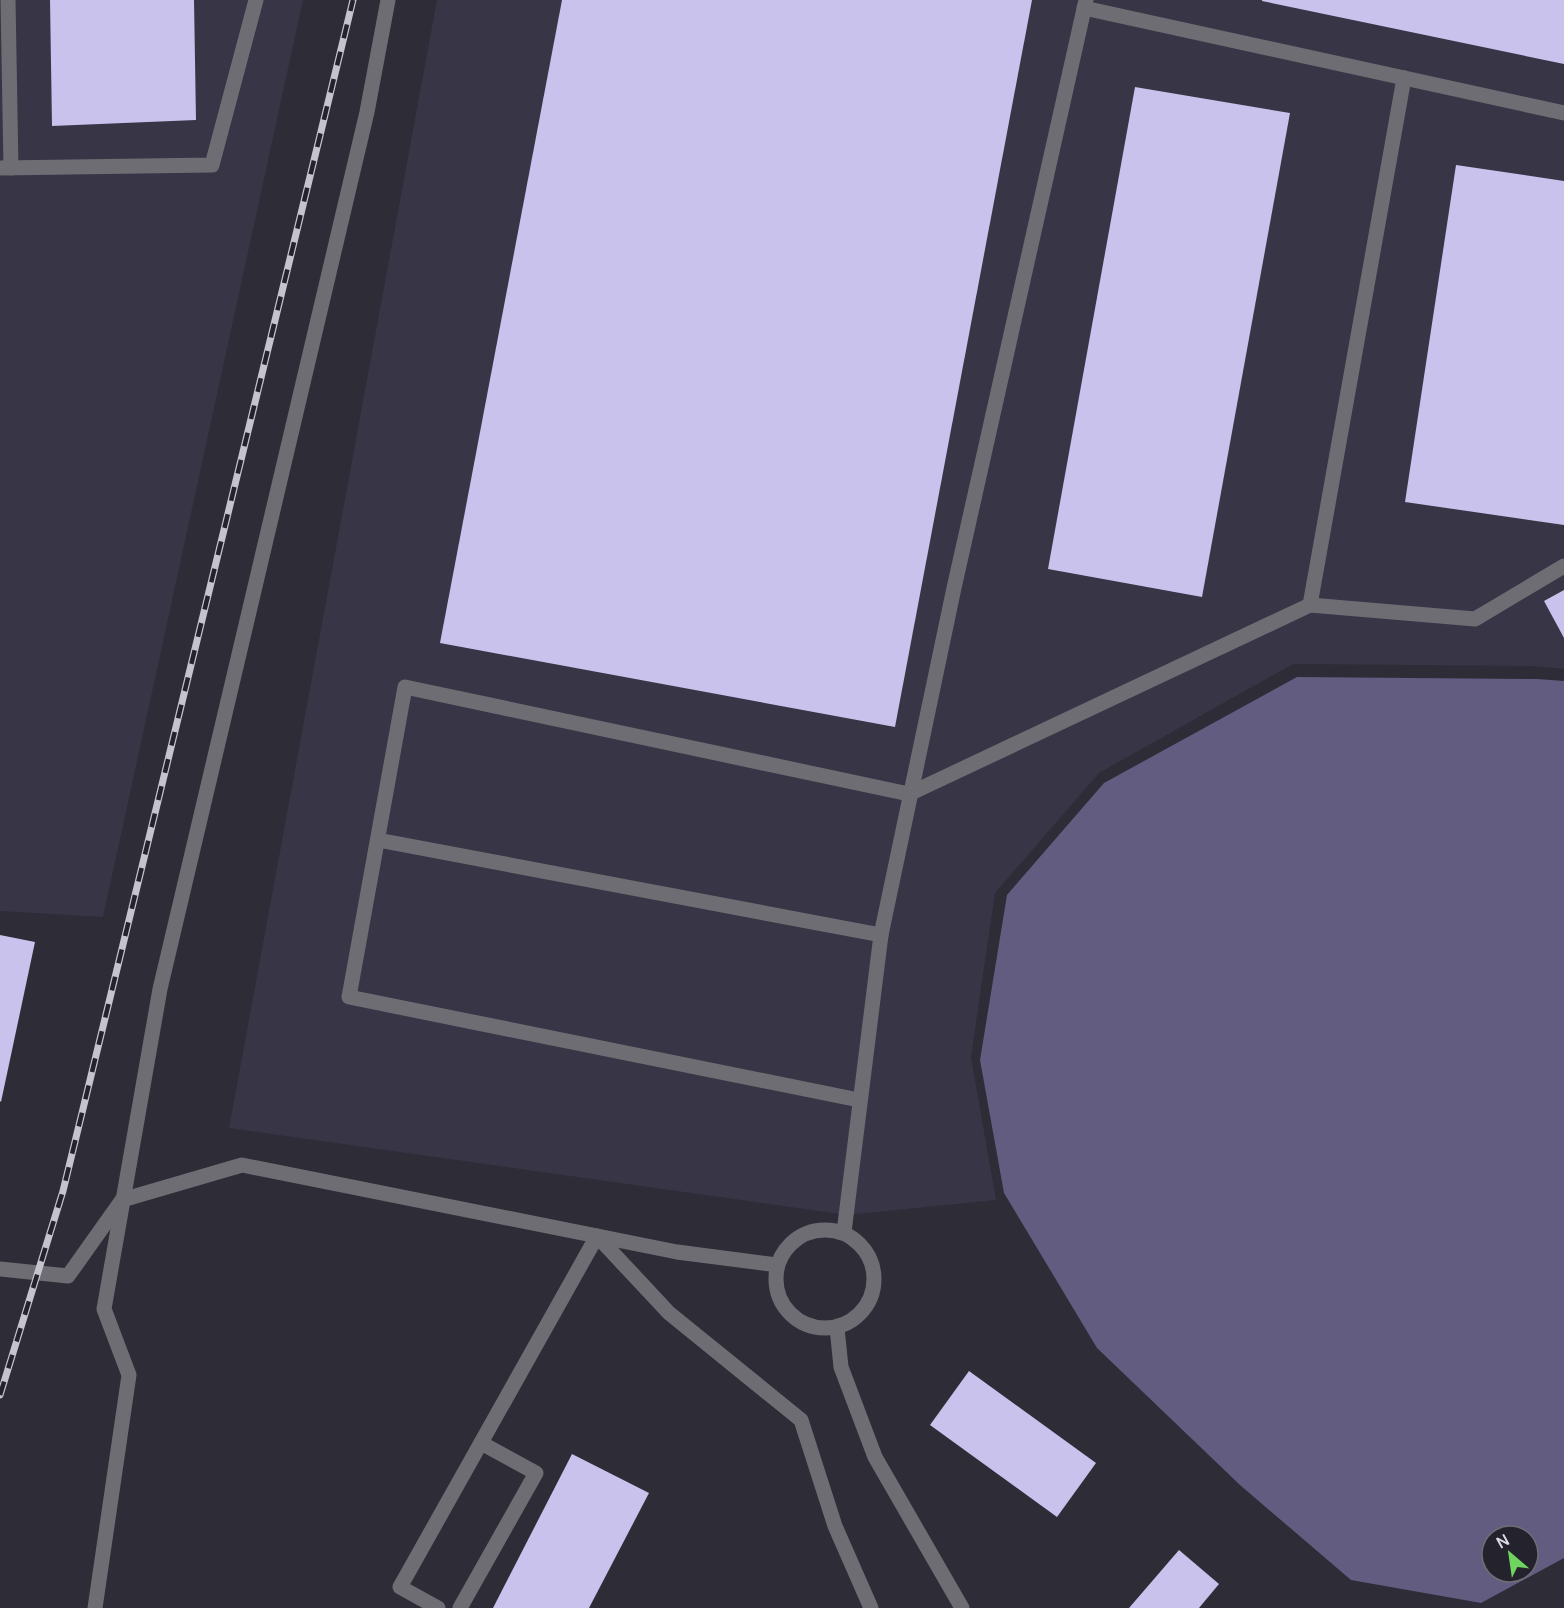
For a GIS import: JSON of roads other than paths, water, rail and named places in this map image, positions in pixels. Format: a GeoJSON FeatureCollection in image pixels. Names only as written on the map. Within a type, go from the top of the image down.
{"type":"FeatureCollection","features":[{"type":"Feature","properties":{"kind":"street"},"geometry":{"type":"LineString","coordinates":[[8,0],[5,168],[212,165],[256,0]]}},
{"type":"Feature","properties":{"kind":"street"},"geometry":{"type":"LineString","coordinates":[[95,1608],[129,1375],[104,1309],[160,989],[367,112],[388,0]]}},
{"type":"Feature","properties":{"kind":"street"},"geometry":{"type":"LineString","coordinates":[[844,1232],[881,935],[909,794],[1085,4],[1564,113]]}},
{"type":"Feature","properties":{"kind":"street"},"geometry":{"type":"LineString","coordinates":[[1310,605],[1404,78]]}},
{"type":"Feature","properties":{"kind":"street"},"geometry":{"type":"LineString","coordinates":[[859,1100],[349,997],[405,687],[909,794],[1310,605],[1475,620],[1564,566]]}},
{"type":"Feature","properties":{"kind":"street"},"geometry":{"type":"LineString","coordinates":[[378,840],[881,935]]}},
{"type":"Feature","properties":{"kind":"street"},"geometry":{"type":"LineString","coordinates":[[0,1269],[68,1276],[122,1200],[242,1165],[677,1252],[777,1265]]}},
{"type":"Feature","properties":{"kind":"street"},"geometry":{"type":"LineString","coordinates":[[824,1228],[844,1232],[861,1244],[872,1262],[875,1282],[869,1302],[856,1318],[837,1328],[816,1328],[796,1320],[782,1305],[775,1286],[777,1265],[787,1247],[803,1234],[824,1228]]}},
{"type":"Feature","properties":{"kind":"street"},"geometry":{"type":"LineString","coordinates":[[438,1608],[400,1587],[597,1236]]}},
{"type":"Feature","properties":{"kind":"street"},"geometry":{"type":"LineString","coordinates":[[597,1236],[669,1313],[801,1420],[835,1526],[872,1608]]}},
{"type":"Feature","properties":{"kind":"street"},"geometry":{"type":"LineString","coordinates":[[837,1328],[841,1367],[875,1457],[962,1608]]}},
{"type":"Feature","properties":{"kind":"street"},"geometry":{"type":"LineString","coordinates":[[460,1608],[536,1473],[481,1443]]}},
{"type":"Feature","properties":{"kind":"railway"},"geometry":{"type":"LineString","coordinates":[[0,1395],[63,1191],[353,0]]}}]}
